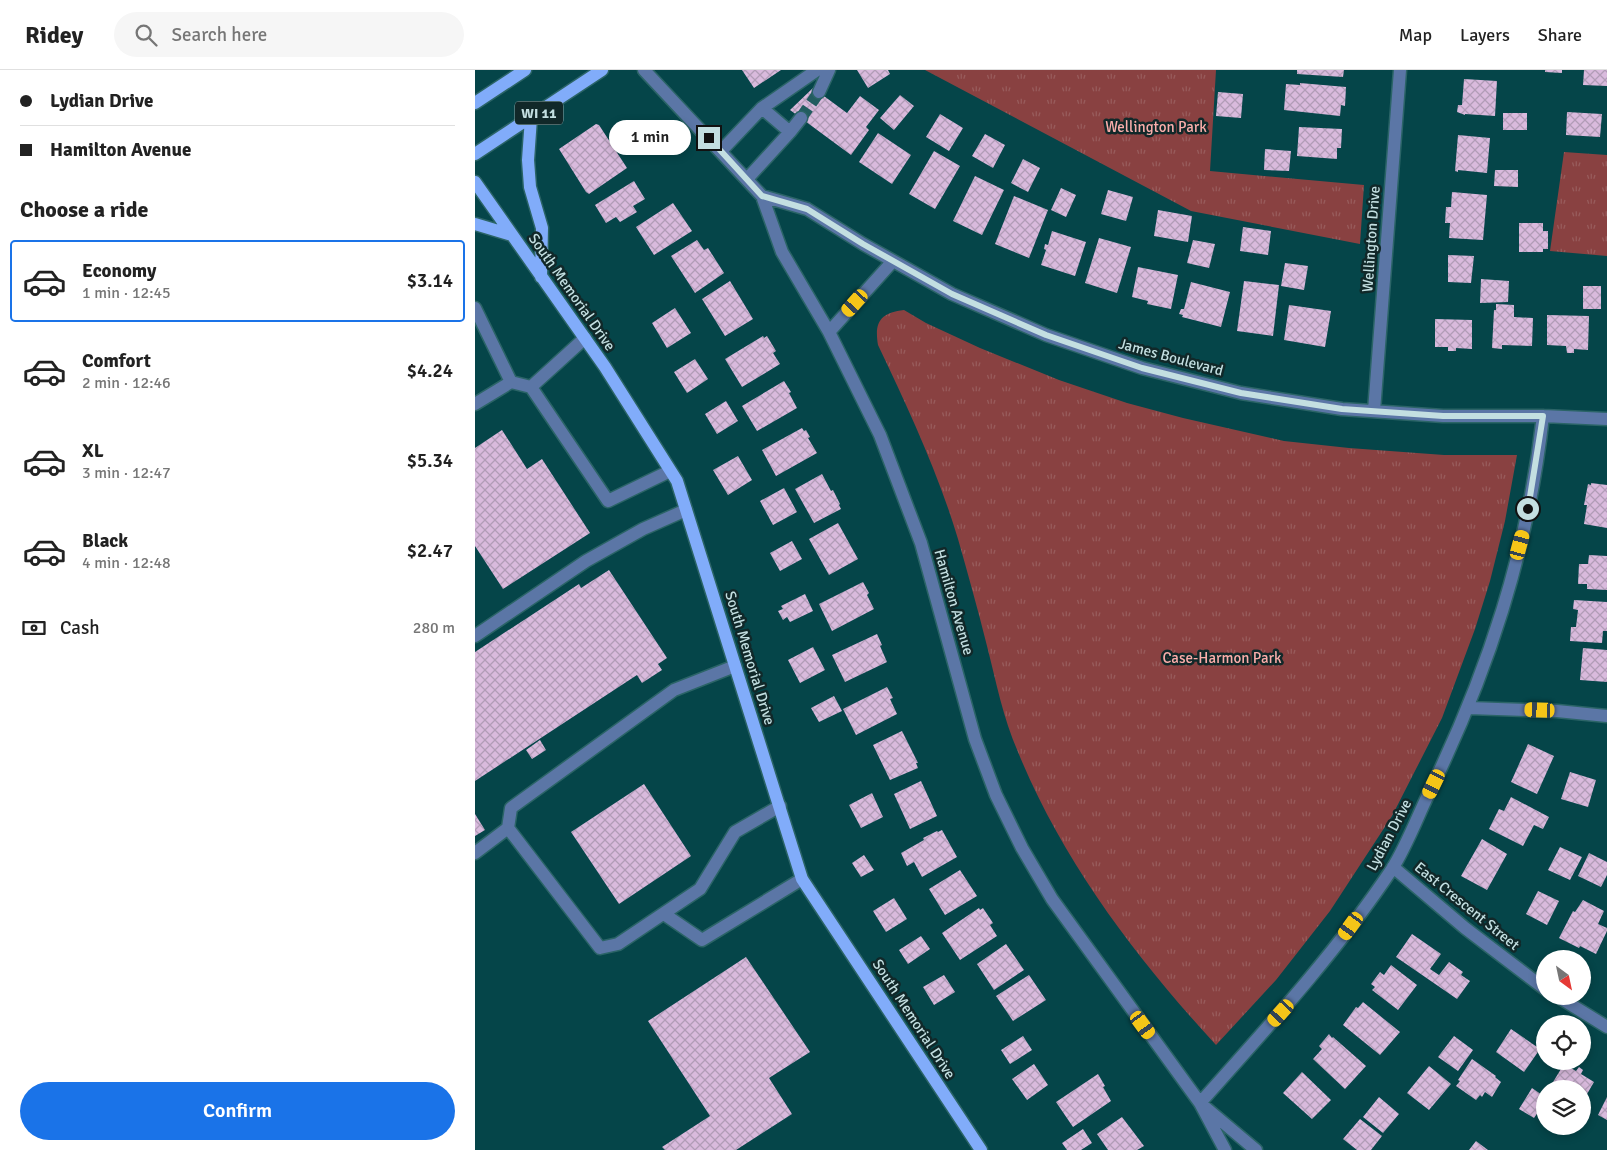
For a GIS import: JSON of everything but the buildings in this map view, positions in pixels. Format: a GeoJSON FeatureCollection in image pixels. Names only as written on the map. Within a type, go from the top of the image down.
{"type":"FeatureCollection","features":[{"type":"Feature","properties":{"kind":"main road","name":"WI 11"},"geometry":{"type":"LineString","coordinates":[[475,103],[525,70]]}},
{"type":"Feature","properties":{"kind":"main road","name":"WI 11"},"geometry":{"type":"LineString","coordinates":[[475,154],[602,70]]}},
{"type":"Feature","properties":{"kind":"main road"},"geometry":{"type":"LineString","coordinates":[[531,118],[528,160],[530,187],[542,228],[541,277]]}},
{"type":"Feature","properties":{"kind":"main road","name":"South Memorial Drive"},"geometry":{"type":"LineString","coordinates":[[475,182],[605,367],[677,482],[802,879],[981,1150]]}},
{"type":"Feature","properties":{"kind":"main road"},"geometry":{"type":"LineString","coordinates":[[475,224],[512,236]]}},
{"type":"Feature","properties":{"kind":"street","name":"Hamilton Avenue"},"geometry":{"type":"LineString","coordinates":[[644,70],[762,196],[782,252],[829,332],[880,436],[921,543],[975,739],[996,794],[1022,848],[1052,899],[1200,1103],[1225,1150]]}},
{"type":"Feature","properties":{"kind":"street"},"geometry":{"type":"LineString","coordinates":[[721,151],[762,108],[817,70]]}},
{"type":"Feature","properties":{"kind":"street"},"geometry":{"type":"LineString","coordinates":[[819,92],[829,70]]}},
{"type":"Feature","properties":{"kind":"street","name":"Wellington Drive"},"geometry":{"type":"LineString","coordinates":[[1374,411],[1400,70]]}},
{"type":"Feature","properties":{"kind":"street"},"geometry":{"type":"LineString","coordinates":[[762,108],[790,132]]}},
{"type":"Feature","properties":{"kind":"street"},"geometry":{"type":"LineString","coordinates":[[747,179],[801,118]]}},
{"type":"Feature","properties":{"kind":"street","name":"James Boulevard"},"geometry":{"type":"LineString","coordinates":[[762,196],[807,209],[952,294],[1046,335],[1142,368],[1241,393],[1342,409],[1443,416],[1543,416],[1607,419]]}},
{"type":"Feature","properties":{"kind":"street"},"geometry":{"type":"LineString","coordinates":[[829,332],[893,261]]}},
{"type":"Feature","properties":{"kind":"street"},"geometry":{"type":"LineString","coordinates":[[475,308],[511,382]]}},
{"type":"Feature","properties":{"kind":"street"},"geometry":{"type":"LineString","coordinates":[[531,387],[585,338]]}},
{"type":"Feature","properties":{"kind":"street"},"geometry":{"type":"LineString","coordinates":[[475,404],[511,382],[531,387],[608,501],[670,472]]}},
{"type":"Feature","properties":{"kind":"street","name":"Lydian Drive"},"geometry":{"type":"LineString","coordinates":[[1200,1103],[1281,1013],[1328,955],[1393,867],[1469,708],[1502,615],[1525,527],[1543,416]]}},
{"type":"Feature","properties":{"kind":"street"},"geometry":{"type":"LineString","coordinates":[[475,636],[586,562],[643,529],[686,510]]}},
{"type":"Feature","properties":{"kind":"street"},"geometry":{"type":"LineString","coordinates":[[475,853],[508,828],[511,808],[674,690],[735,666]]}},
{"type":"Feature","properties":{"kind":"street"},"geometry":{"type":"LineString","coordinates":[[1469,708],[1557,711],[1607,716]]}},
{"type":"Feature","properties":{"kind":"street"},"geometry":{"type":"LineString","coordinates":[[508,828],[600,948],[618,944],[700,889],[735,832],[779,806]]}},
{"type":"Feature","properties":{"kind":"street","name":"East Crescent Street"},"geometry":{"type":"LineString","coordinates":[[1393,867],[1465,928],[1536,982]]}},
{"type":"Feature","properties":{"kind":"street"},"geometry":{"type":"LineString","coordinates":[[664,914],[702,940],[802,879]]}},
{"type":"Feature","properties":{"kind":"street"},"geometry":{"type":"LineString","coordinates":[[1572,1005],[1607,1027]]}},
{"type":"Feature","properties":{"kind":"street"},"geometry":{"type":"LineString","coordinates":[[1200,1103],[1256,1150]]}},
{"type":"Feature","properties":{"kind":"green space","name":"Wellington Park"},"geometry":{"type":"Polygon","coordinates":[[[925,70],[1216,70],[1210,171],[1364,185],[1360,244],[1191,211],[925,70]]]}},
{"type":"Feature","properties":{"kind":"green space"},"geometry":{"type":"Polygon","coordinates":[[[1564,152],[1607,155],[1607,256],[1550,251],[1564,152]]]}},
{"type":"Feature","properties":{"kind":"green space","name":"Case-Harmon Park"},"geometry":{"type":"Polygon","coordinates":[[[904,310],[926,323],[980,348],[1059,380],[1127,403],[1183,418],[1284,441],[1444,455],[1517,455],[1505,521],[1490,581],[1475,629],[1442,718],[1392,816],[1330,911],[1276,980],[1216,1045],[1158,978],[1104,907],[1079,870],[1057,832],[1036,793],[1018,752],[1004,713],[973,592],[950,514],[922,440],[878,345],[878,324],[890,313],[904,310]]]}},
{"type":"Feature","properties":{"kind":"tunnel"},"geometry":{"type":"LineString","coordinates":[[801,118],[819,92]]}},
{"type":"Feature","properties":{"kind":"route"},"geometry":{"type":"LineString","coordinates":[[709,138],[762,196],[807,209],[863,244],[952,294],[1046,335],[1142,368],[1241,393],[1342,409],[1443,416],[1543,416],[1528,509]]}}]}
